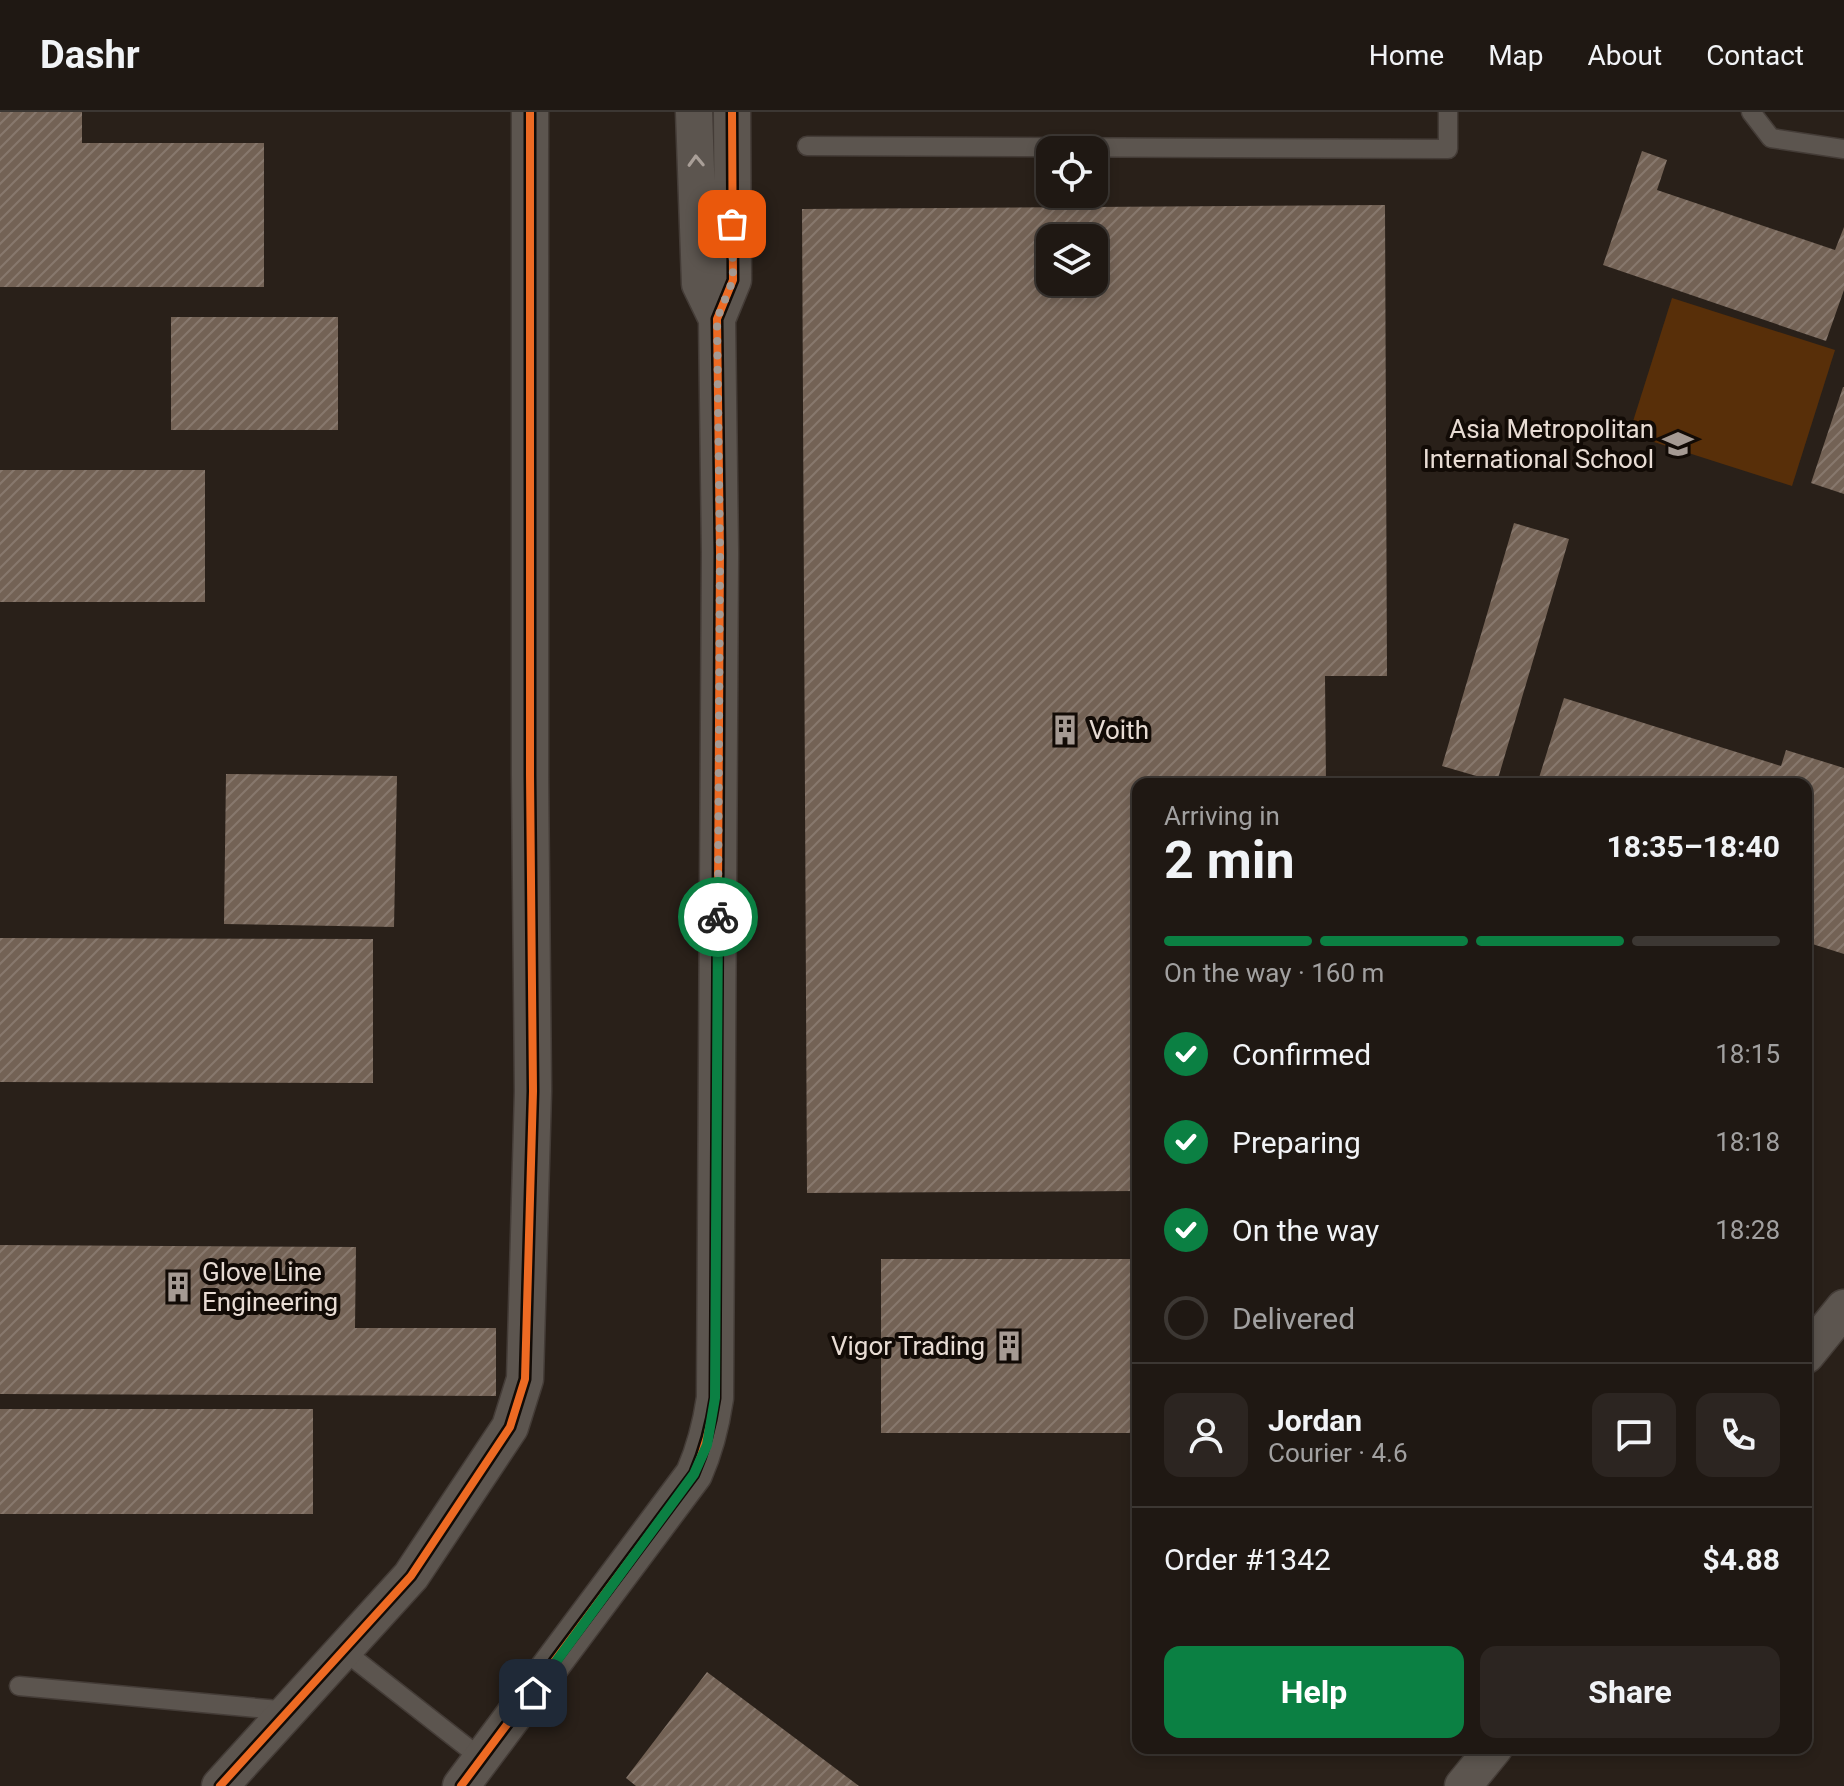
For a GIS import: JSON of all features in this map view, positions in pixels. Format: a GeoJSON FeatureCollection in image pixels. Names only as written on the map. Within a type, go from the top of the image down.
{"type":"FeatureCollection","features":[{"type":"Feature","properties":{"kind":"street"},"geometry":{"type":"LineString","coordinates":[[220,1786],[419,1563],[510,1427],[525,1379],[533,1091],[530,112]]}},
{"type":"Feature","properties":{"kind":"street"},"geometry":{"type":"LineString","coordinates":[[694,112],[700,284],[717,319]]}},
{"type":"Feature","properties":{"kind":"street"},"geometry":{"type":"LineString","coordinates":[[472,1772],[694,1474],[707,1445],[712,1420],[715,1398],[717,1207],[720,553],[717,319],[733,280],[732,112]]}},
{"type":"Feature","properties":{"kind":"street"},"geometry":{"type":"LineString","coordinates":[[1812,1348],[1844,1308]]}},
{"type":"Feature","properties":{"kind":"street"},"geometry":{"type":"LineString","coordinates":[[1463,1786],[1489,1754]]}},
{"type":"Feature","properties":{"kind":"lane"},"geometry":{"type":"LineString","coordinates":[[807,146],[1448,149],[1448,112]]}},
{"type":"Feature","properties":{"kind":"lane"},"geometry":{"type":"LineString","coordinates":[[1751,112],[1771,138],[1844,149]]}},
{"type":"Feature","properties":{"kind":"lane"},"geometry":{"type":"LineString","coordinates":[[343,1650],[472,1772]]}},
{"type":"Feature","properties":{"kind":"lane"},"geometry":{"type":"LineString","coordinates":[[19,1686],[290,1711]]}},
{"type":"Feature","properties":{"kind":"shaded area"},"geometry":{"type":"Polygon","coordinates":[[[1672,298],[1835,350],[1792,486],[1629,434],[1672,298]]]}},
{"type":"Feature","properties":{"kind":"building"},"geometry":{"type":"Polygon","coordinates":[[[0,112],[82,112],[82,143],[264,143],[264,287],[0,287],[0,112]]]}},
{"type":"Feature","properties":{"kind":"building"},"geometry":{"type":"Polygon","coordinates":[[[1642,151],[1667,160],[1657,190],[1835,250],[1844,227],[1844,290],[1826,341],[1603,265],[1642,151]]]}},
{"type":"Feature","properties":{"kind":"building","name":"Voith"},"geometry":{"type":"Polygon","coordinates":[[[1385,205],[1387,676],[1325,676],[1326,778],[1132,778],[1132,1191],[807,1193],[802,209],[1385,205]]]}},
{"type":"Feature","properties":{"kind":"building"},"geometry":{"type":"Polygon","coordinates":[[[171,317],[338,317],[338,430],[171,430],[171,317]]]}},
{"type":"Feature","properties":{"kind":"building"},"geometry":{"type":"Polygon","coordinates":[[[1844,387],[1844,494],[1811,483],[1844,387]]]}},
{"type":"Feature","properties":{"kind":"building"},"geometry":{"type":"Polygon","coordinates":[[[0,470],[205,470],[205,602],[0,602],[0,470]]]}},
{"type":"Feature","properties":{"kind":"building"},"geometry":{"type":"Polygon","coordinates":[[[1514,523],[1569,539],[1498,778],[1483,778],[1442,766],[1514,523]]]}},
{"type":"Feature","properties":{"kind":"building"},"geometry":{"type":"Polygon","coordinates":[[[1564,698],[1781,766],[1786,750],[1844,768],[1844,954],[1812,944],[1812,778],[1539,778],[1564,698]]]}},
{"type":"Feature","properties":{"kind":"building"},"geometry":{"type":"Polygon","coordinates":[[[226,774],[397,776],[394,927],[224,924],[226,774]]]}},
{"type":"Feature","properties":{"kind":"building"},"geometry":{"type":"Polygon","coordinates":[[[0,938],[373,939],[373,1083],[0,1082],[0,938]]]}},
{"type":"Feature","properties":{"kind":"building","name":"Glove Line Engineering"},"geometry":{"type":"Polygon","coordinates":[[[0,1245],[356,1247],[355,1328],[496,1328],[496,1396],[0,1394],[0,1245]]]}},
{"type":"Feature","properties":{"kind":"building","name":"Vigor Trading"},"geometry":{"type":"Polygon","coordinates":[[[881,1259],[1132,1259],[1132,1433],[881,1433],[881,1259]]]}},
{"type":"Feature","properties":{"kind":"building"},"geometry":{"type":"Polygon","coordinates":[[[0,1409],[313,1409],[313,1514],[0,1514],[0,1409]]]}},
{"type":"Feature","properties":{"kind":"building"},"geometry":{"type":"Polygon","coordinates":[[[707,1672],[859,1786],[636,1786],[626,1778],[707,1672]]]}},
{"type":"Feature","properties":{"kind":"cycle path"},"geometry":{"type":"LineString","coordinates":[[220,1786],[411,1576],[510,1427],[525,1379],[533,1091],[530,112]]}},
{"type":"Feature","properties":{"kind":"cycle path"},"geometry":{"type":"LineString","coordinates":[[461,1786],[694,1474],[715,1398],[720,553],[717,319],[733,280],[732,112]]}},
{"type":"Feature","properties":{"kind":"way so far"},"geometry":{"type":"LineString","coordinates":[[718,917],[720,553],[717,319],[733,280],[732,224]]}},
{"type":"Feature","properties":{"kind":"place","name":"Asia Metropolitan International School"},"geometry":{"type":"Point","coordinates":[1678,444]}},
{"type":"Feature","properties":{"kind":"place","name":"Voith"},"geometry":{"type":"Point","coordinates":[1065,730]}},
{"type":"Feature","properties":{"kind":"place","name":"Glove Line Engineering"},"geometry":{"type":"Point","coordinates":[178,1287]}},
{"type":"Feature","properties":{"kind":"place","name":"Vigor Trading"},"geometry":{"type":"Point","coordinates":[1009,1346]}},
{"type":"Feature","properties":{"kind":"route"},"geometry":{"type":"LineString","coordinates":[[533,1693],[694,1474],[707,1445],[715,1398],[718,917]]}}]}
